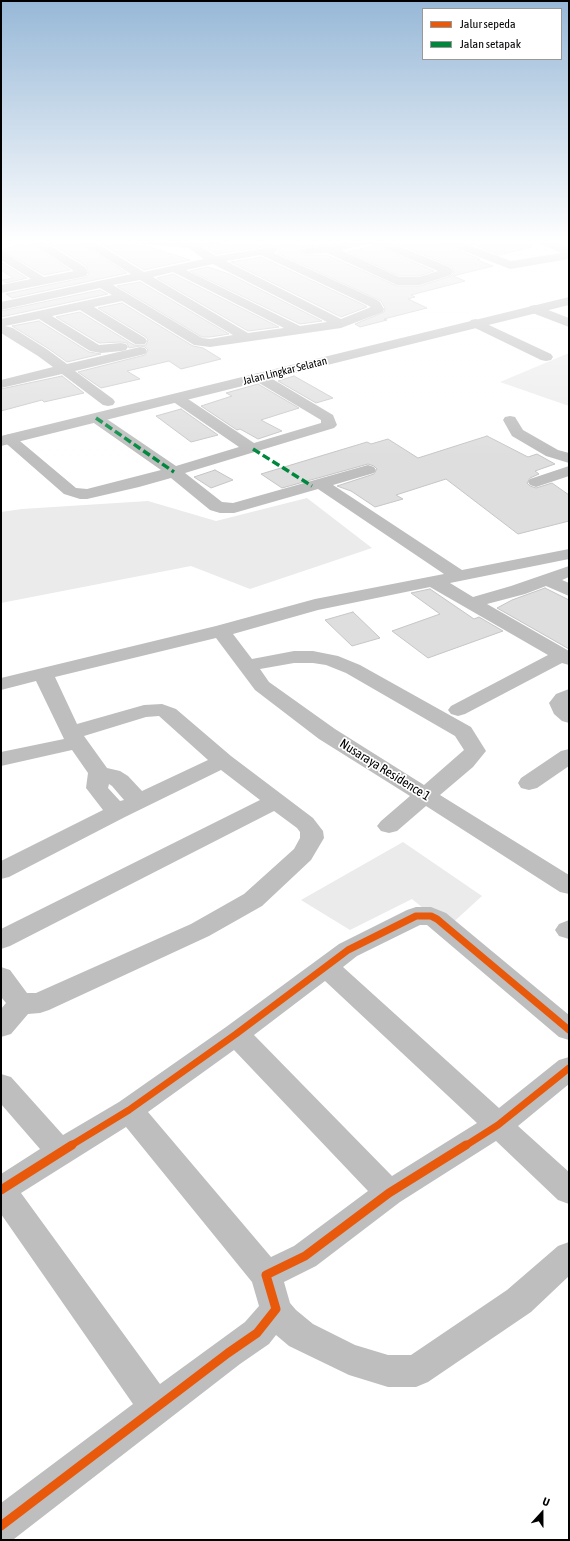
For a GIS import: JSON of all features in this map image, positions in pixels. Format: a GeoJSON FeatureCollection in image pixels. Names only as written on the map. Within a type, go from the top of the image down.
{"type":"FeatureCollection","features":[{"type":"Feature","properties":{"kind":"main road"},"geometry":{"type":"LineString","coordinates":[[1,323],[56,312]]}},
{"type":"Feature","properties":{"kind":"main road"},"geometry":{"type":"LineString","coordinates":[[42,315],[95,348],[116,348],[140,341],[93,312]]}},
{"type":"Feature","properties":{"kind":"main road"},"geometry":{"type":"LineString","coordinates":[[149,312],[202,343],[210,343],[341,324],[374,312]]}},
{"type":"Feature","properties":{"kind":"main road"},"geometry":{"type":"LineString","coordinates":[[204,312],[246,337]]}},
{"type":"Feature","properties":{"kind":"main road"},"geometry":{"type":"LineString","coordinates":[[260,312],[296,330]]}},
{"type":"Feature","properties":{"kind":"main road"},"geometry":{"type":"LineString","coordinates":[[317,312],[341,324]]}},
{"type":"Feature","properties":{"kind":"main road","name":"Jalan Lingkar Selatan"},"geometry":{"type":"LineString","coordinates":[[4,436],[41,418],[478,312]]}},
{"type":"Feature","properties":{"kind":"main road","name":"Jalan Lingkar Selatan"},"geometry":{"type":"LineString","coordinates":[[4,436],[96,418],[524,312]]}},
{"type":"Feature","properties":{"kind":"main road"},"geometry":{"type":"LineString","coordinates":[[542,312],[569,323]]}},
{"type":"Feature","properties":{"kind":"main road"},"geometry":{"type":"LineString","coordinates":[[476,324],[546,358]]}},
{"type":"Feature","properties":{"kind":"main road"},"geometry":{"type":"LineString","coordinates":[[1,329],[8,331],[38,350],[108,402]]}},
{"type":"Feature","properties":{"kind":"main road"},"geometry":{"type":"LineString","coordinates":[[1,384],[140,351]]}},
{"type":"Feature","properties":{"kind":"main road"},"geometry":{"type":"LineString","coordinates":[[4,436],[70,491],[80,494],[96,493],[174,472],[329,425],[328,418],[259,377]]}},
{"type":"Feature","properties":{"kind":"main road"},"geometry":{"type":"LineString","coordinates":[[177,398],[253,449]]}},
{"type":"Feature","properties":{"kind":"main road"},"geometry":{"type":"LineString","coordinates":[[41,418],[55,427]]}},
{"type":"Feature","properties":{"kind":"main road"},"geometry":{"type":"LineString","coordinates":[[96,418],[174,472],[216,506],[224,509],[234,508],[368,470]]}},
{"type":"Feature","properties":{"kind":"main road"},"geometry":{"type":"LineString","coordinates":[[510,420],[517,433],[552,453],[569,458]]}},
{"type":"Feature","properties":{"kind":"main road"},"geometry":{"type":"LineString","coordinates":[[536,482],[569,471]]}},
{"type":"Feature","properties":{"kind":"main road"},"geometry":{"type":"LineString","coordinates":[[321,484],[459,576]]}},
{"type":"Feature","properties":{"kind":"main road"},"geometry":{"type":"LineString","coordinates":[[1,684],[221,630],[315,605],[569,554]]}},
{"type":"Feature","properties":{"kind":"main road"},"geometry":{"type":"LineString","coordinates":[[472,604],[484,599],[518,590],[569,571]]}},
{"type":"Feature","properties":{"kind":"main road"},"geometry":{"type":"LineString","coordinates":[[547,579],[569,590]]}},
{"type":"Feature","properties":{"kind":"main road"},"geometry":{"type":"LineString","coordinates":[[434,582],[566,657]]}},
{"type":"Feature","properties":{"kind":"main road","name":"Nusaraya Residence 1"},"geometry":{"type":"LineString","coordinates":[[221,630],[262,686],[327,734],[569,886]]}},
{"type":"Feature","properties":{"kind":"main road"},"geometry":{"type":"LineString","coordinates":[[246,666],[294,657],[313,657],[331,660],[353,668],[463,732],[475,751],[465,762],[389,826]]}},
{"type":"Feature","properties":{"kind":"main road"},"geometry":{"type":"LineString","coordinates":[[458,710],[566,657]]}},
{"type":"Feature","properties":{"kind":"main road"},"geometry":{"type":"LineString","coordinates":[[43,674],[74,737],[99,772],[112,776],[120,781],[138,801]]}},
{"type":"Feature","properties":{"kind":"main road"},"geometry":{"type":"LineString","coordinates":[[569,695],[563,698],[559,703],[561,710],[569,717]]}},
{"type":"Feature","properties":{"kind":"main road"},"geometry":{"type":"LineString","coordinates":[[1,759],[74,737],[144,711],[157,709],[162,710],[169,713],[223,761],[305,823],[311,831],[312,838],[303,854],[253,900],[200,930],[40,1003],[34,1004],[23,1002],[14,996],[1,978]]}},
{"type":"Feature","properties":{"kind":"main road"},"geometry":{"type":"LineString","coordinates":[[529,783],[569,756]]}},
{"type":"Feature","properties":{"kind":"main road"},"geometry":{"type":"LineString","coordinates":[[1,871],[138,801],[223,761]]}},
{"type":"Feature","properties":{"kind":"main road"},"geometry":{"type":"LineString","coordinates":[[99,772],[98,788],[101,794],[117,812]]}},
{"type":"Feature","properties":{"kind":"main road"},"geometry":{"type":"LineString","coordinates":[[1,940],[275,801]]}},
{"type":"Feature","properties":{"kind":"main road"},"geometry":{"type":"LineString","coordinates":[[157,1408],[1,1190],[129,1110],[236,1034],[348,950],[413,917],[423,915],[431,916],[437,919],[569,1030]]}},
{"type":"Feature","properties":{"kind":"main road"},"geometry":{"type":"LineString","coordinates":[[326,966],[569,1191]]}},
{"type":"Feature","properties":{"kind":"main road"},"geometry":{"type":"LineString","coordinates":[[1,1027],[23,1002]]}},
{"type":"Feature","properties":{"kind":"main road"},"geometry":{"type":"LineString","coordinates":[[236,1034],[389,1194]]}},
{"type":"Feature","properties":{"kind":"main road"},"geometry":{"type":"LineString","coordinates":[[266,1275],[305,1256],[389,1194],[498,1125],[569,1068]]}},
{"type":"Feature","properties":{"kind":"main road"},"geometry":{"type":"LineString","coordinates":[[1,1085],[60,1152]]}},
{"type":"Feature","properties":{"kind":"main road"},"geometry":{"type":"LineString","coordinates":[[129,1110],[266,1275],[276,1309],[284,1321],[301,1336],[349,1359],[388,1371],[416,1371],[519,1301],[569,1256]]}},
{"type":"Feature","properties":{"kind":"main road"},"geometry":{"type":"LineString","coordinates":[[1,1526],[228,1353],[257,1333],[276,1309]]}},
{"type":"Feature","properties":{"kind":"shaded area"},"geometry":{"type":"Polygon","coordinates":[[[569,353],[569,406],[500,382],[569,353]]]}},
{"type":"Feature","properties":{"kind":"shaded area"},"geometry":{"type":"Polygon","coordinates":[[[307,498],[372,548],[250,589],[191,566],[1,603],[1,512],[22,509],[148,501],[216,521],[307,498]]]}},
{"type":"Feature","properties":{"kind":"shaded area"},"geometry":{"type":"Polygon","coordinates":[[[403,842],[482,896],[447,928],[412,899],[350,930],[301,900],[403,842]]]}},
{"type":"Feature","properties":{"kind":"building"},"geometry":{"type":"Polygon","coordinates":[[[1,312],[25,312],[1,317],[1,312]]]}},
{"type":"Feature","properties":{"kind":"building"},"geometry":{"type":"Polygon","coordinates":[[[80,312],[134,345],[146,345],[148,340],[146,337],[104,312],[137,312],[193,346],[203,348],[221,359],[181,369],[169,361],[127,371],[140,379],[101,388],[78,372],[145,355],[148,350],[145,347],[140,346],[129,348],[127,343],[121,342],[99,343],[56,317],[80,312]]]}},
{"type":"Feature","properties":{"kind":"building"},"geometry":{"type":"Polygon","coordinates":[[[160,312],[191,312],[229,334],[202,337],[160,312]]]}},
{"type":"Feature","properties":{"kind":"building"},"geometry":{"type":"Polygon","coordinates":[[[215,312],[249,312],[279,327],[248,331],[215,312]]]}},
{"type":"Feature","properties":{"kind":"building"},"geometry":{"type":"Polygon","coordinates":[[[275,312],[304,312],[322,321],[300,324],[275,312]]]}},
{"type":"Feature","properties":{"kind":"building"},"geometry":{"type":"Polygon","coordinates":[[[331,312],[354,312],[341,317],[331,312]]]}},
{"type":"Feature","properties":{"kind":"building"},"geometry":{"type":"Polygon","coordinates":[[[384,312],[412,312],[360,327],[355,324],[384,312]]]}},
{"type":"Feature","properties":{"kind":"building"},"geometry":{"type":"Polygon","coordinates":[[[39,321],[89,352],[101,354],[67,362],[12,326],[39,321]]]}},
{"type":"Feature","properties":{"kind":"building"},"geometry":{"type":"Polygon","coordinates":[[[62,376],[84,393],[44,402],[42,400],[1,411],[1,389],[62,376]]]}},
{"type":"Feature","properties":{"kind":"building"},"geometry":{"type":"Polygon","coordinates":[[[294,376],[333,398],[316,403],[278,381],[294,376]]]}},
{"type":"Feature","properties":{"kind":"building"},"geometry":{"type":"Polygon","coordinates":[[[258,384],[299,408],[261,420],[282,431],[258,439],[240,429],[237,430],[201,406],[232,396],[226,393],[258,384]]]}},
{"type":"Feature","properties":{"kind":"building"},"geometry":{"type":"Polygon","coordinates":[[[181,409],[218,435],[191,442],[156,416],[181,409]]]}},
{"type":"Feature","properties":{"kind":"building"},"geometry":{"type":"Polygon","coordinates":[[[487,436],[528,457],[537,454],[555,464],[535,471],[539,474],[530,478],[527,483],[536,488],[552,483],[569,495],[569,521],[518,534],[446,479],[396,495],[403,499],[375,507],[351,491],[337,486],[374,474],[377,469],[368,464],[282,488],[261,474],[367,442],[371,444],[388,439],[418,458],[487,436]]]}},
{"type":"Feature","properties":{"kind":"building"},"geometry":{"type":"Polygon","coordinates":[[[215,470],[233,480],[211,488],[194,477],[215,470]]]}},
{"type":"Feature","properties":{"kind":"building"},"geometry":{"type":"Polygon","coordinates":[[[545,588],[569,600],[569,649],[497,608],[512,600],[545,588]]]}},
{"type":"Feature","properties":{"kind":"building"},"geometry":{"type":"Polygon","coordinates":[[[430,589],[474,619],[479,617],[503,631],[428,658],[392,631],[440,614],[411,593],[430,589]]]}},
{"type":"Feature","properties":{"kind":"building"},"geometry":{"type":"Polygon","coordinates":[[[353,612],[380,638],[352,646],[325,620],[353,612]]]}},
{"type":"Feature","properties":{"kind":"marked path"},"geometry":{"type":"LineString","coordinates":[[96,418],[174,472]]}},
{"type":"Feature","properties":{"kind":"marked path"},"geometry":{"type":"LineString","coordinates":[[253,449],[312,486]]}},
{"type":"Feature","properties":{"kind":"cycle path"},"geometry":{"type":"LineString","coordinates":[[1,1190],[129,1110],[236,1034],[348,950],[416,916],[431,916],[437,919],[569,1030]]}},
{"type":"Feature","properties":{"kind":"cycle path"},"geometry":{"type":"LineString","coordinates":[[1,1526],[228,1353],[257,1333],[276,1309],[266,1275],[305,1256],[389,1193],[498,1125],[569,1068]]}}]}
